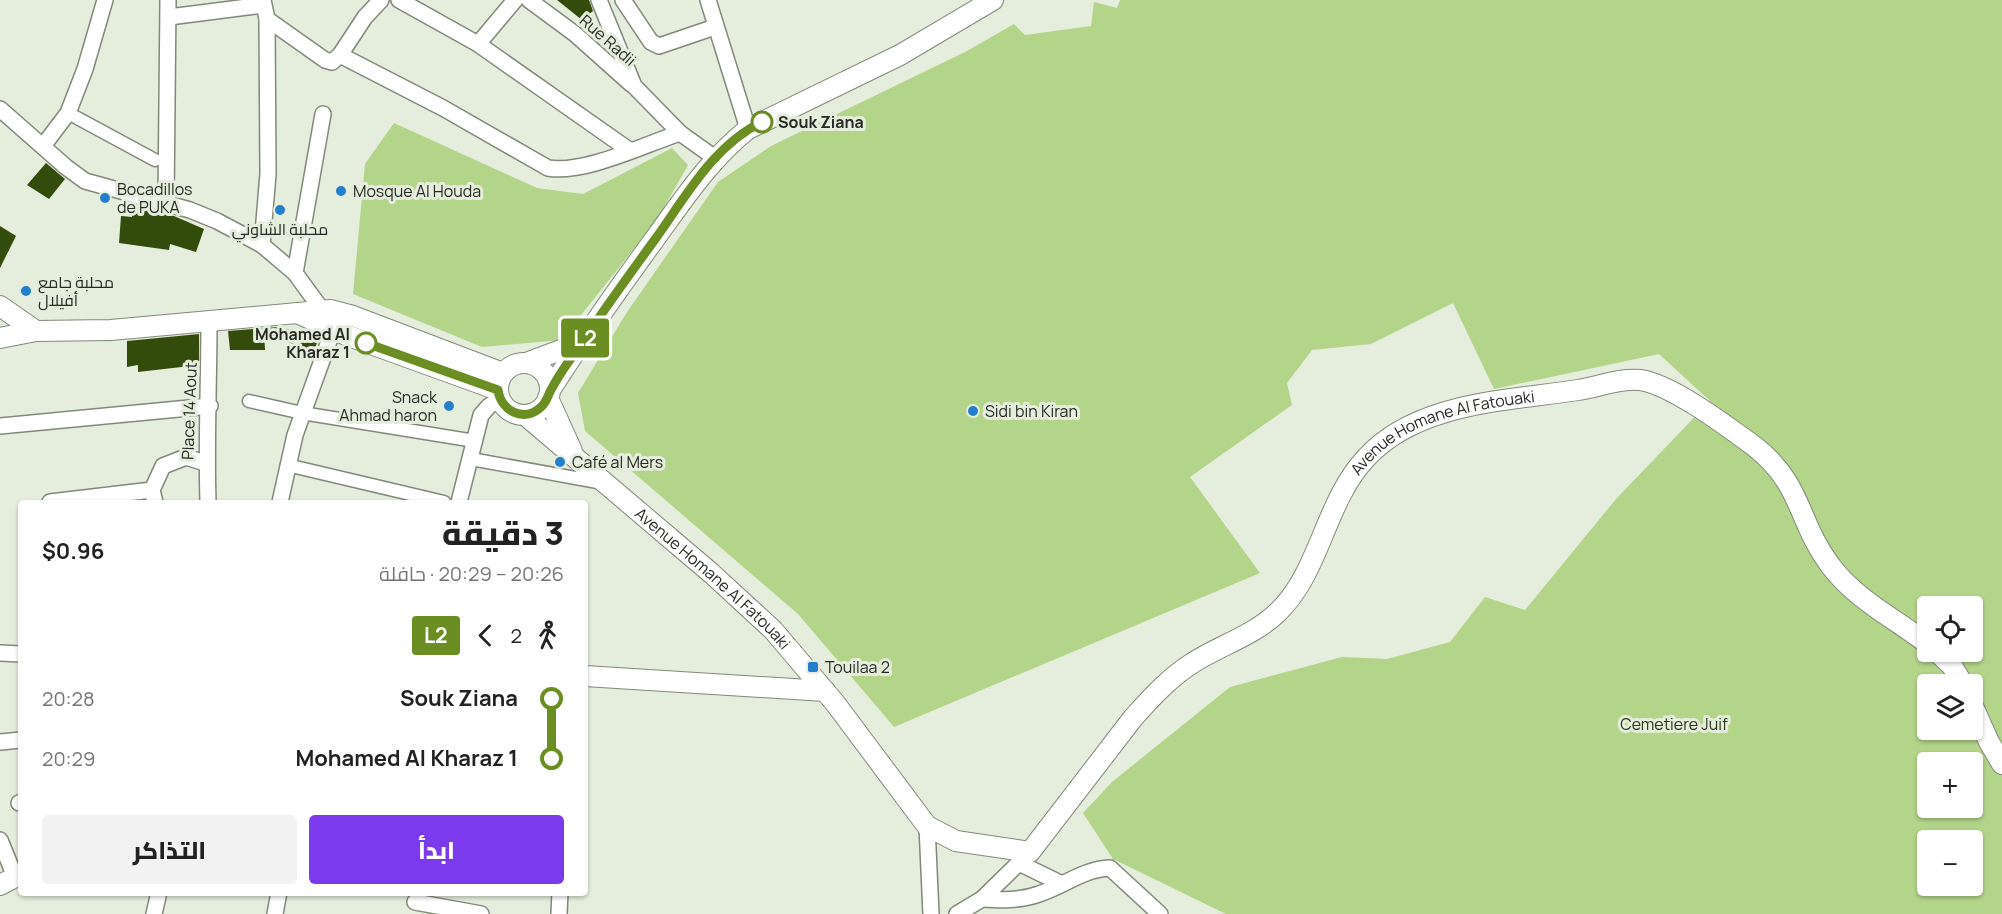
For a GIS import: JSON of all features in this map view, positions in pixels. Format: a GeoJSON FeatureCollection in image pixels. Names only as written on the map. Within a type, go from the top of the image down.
{"type":"FeatureCollection","features":[{"type":"Feature","properties":{"kind":"street"},"geometry":{"type":"LineString","coordinates":[[43,146],[68,113],[85,69],[105,0]]}},
{"type":"Feature","properties":{"kind":"street"},"geometry":{"type":"LineString","coordinates":[[166,203],[168,0]]}},
{"type":"Feature","properties":{"kind":"street"},"geometry":{"type":"LineString","coordinates":[[169,17],[265,8],[325,60],[332,62],[340,55],[365,17],[381,0]]}},
{"type":"Feature","properties":{"kind":"street"},"geometry":{"type":"LineString","coordinates":[[399,0],[478,44],[629,150]]}},
{"type":"Feature","properties":{"kind":"street"},"geometry":{"type":"LineString","coordinates":[[478,44],[515,0]]}},
{"type":"Feature","properties":{"kind":"street","name":"Rue Radii"},"geometry":{"type":"LineString","coordinates":[[529,0],[575,34],[634,86],[680,133],[715,158]]}},
{"type":"Feature","properties":{"kind":"street"},"geometry":{"type":"LineString","coordinates":[[598,0],[609,19],[634,86]]}},
{"type":"Feature","properties":{"kind":"street"},"geometry":{"type":"LineString","coordinates":[[624,0],[647,36],[656,45],[664,46],[715,27]]}},
{"type":"Feature","properties":{"kind":"street"},"geometry":{"type":"LineString","coordinates":[[708,0],[748,129]]}},
{"type":"Feature","properties":{"kind":"street"},"geometry":{"type":"LineString","coordinates":[[0,338],[36,332],[111,330],[297,314],[324,321],[353,316],[500,387],[510,411],[525,415],[543,406],[582,342],[715,158],[748,129],[900,55],[993,0]]}},
{"type":"Feature","properties":{"kind":"street"},"geometry":{"type":"LineString","coordinates":[[262,245],[268,174],[265,8]]}},
{"type":"Feature","properties":{"kind":"street"},"geometry":{"type":"LineString","coordinates":[[340,55],[442,108],[548,168],[570,169],[680,133]]}},
{"type":"Feature","properties":{"kind":"street"},"geometry":{"type":"LineString","coordinates":[[0,109],[85,181],[166,203],[217,221],[262,245],[295,273],[324,321],[287,465],[280,500]]}},
{"type":"Feature","properties":{"kind":"street"},"geometry":{"type":"LineString","coordinates":[[68,113],[155,160]]}},
{"type":"Feature","properties":{"kind":"street"},"geometry":{"type":"LineString","coordinates":[[295,273],[323,114]]}},
{"type":"Feature","properties":{"kind":"street"},"geometry":{"type":"LineString","coordinates":[[0,306],[36,332]]}},
{"type":"Feature","properties":{"kind":"street","name":"Place 14 Aout"},"geometry":{"type":"LineString","coordinates":[[208,500],[205,463],[210,406],[209,320]]}},
{"type":"Feature","properties":{"kind":"street"},"geometry":{"type":"LineString","coordinates":[[452,500],[471,459],[482,413],[518,363],[526,363],[582,342]]}},
{"type":"Feature","properties":{"kind":"street"},"geometry":{"type":"LineString","coordinates":[[526,363],[543,371],[549,394]]}},
{"type":"Feature","properties":{"kind":"street","name":"Avenue Homane Al Fatouaki"},"geometry":{"type":"LineString","coordinates":[[957,914],[982,899],[1026,858],[1133,718],[1152,698],[1189,665],[1265,623],[1290,600],[1313,561],[1340,497],[1367,457],[1405,429],[1438,415],[1617,382],[1640,380],[1661,386],[1753,446],[1778,468],[1796,494],[1819,548],[1839,578],[1917,636]]}},
{"type":"Feature","properties":{"kind":"street","name":"Avenue Homane Al Fatouaki"},"geometry":{"type":"LineString","coordinates":[[549,394],[574,456]]}},
{"type":"Feature","properties":{"kind":"street"},"geometry":{"type":"LineString","coordinates":[[249,401],[302,413],[475,441]]}},
{"type":"Feature","properties":{"kind":"street"},"geometry":{"type":"LineString","coordinates":[[0,426],[210,406]]}},
{"type":"Feature","properties":{"kind":"street","name":"Avenue Homane Al Fatouaki"},"geometry":{"type":"LineString","coordinates":[[525,415],[609,484],[773,630],[825,691],[927,826],[956,841],[1026,858]]}},
{"type":"Feature","properties":{"kind":"street"},"geometry":{"type":"LineString","coordinates":[[84,500],[153,496],[163,466],[186,457],[205,463]]}},
{"type":"Feature","properties":{"kind":"street"},"geometry":{"type":"LineString","coordinates":[[471,459],[609,484]]}},
{"type":"Feature","properties":{"kind":"street"},"geometry":{"type":"LineString","coordinates":[[287,465],[442,500]]}},
{"type":"Feature","properties":{"kind":"street"},"geometry":{"type":"LineString","coordinates":[[0,653],[18,654]]}},
{"type":"Feature","properties":{"kind":"street"},"geometry":{"type":"LineString","coordinates":[[1948,662],[1957,674]]}},
{"type":"Feature","properties":{"kind":"street"},"geometry":{"type":"LineString","coordinates":[[588,676],[825,691]]}},
{"type":"Feature","properties":{"kind":"street"},"geometry":{"type":"LineString","coordinates":[[1983,729],[2002,764]]}},
{"type":"Feature","properties":{"kind":"street"},"geometry":{"type":"LineString","coordinates":[[0,742],[18,740]]}},
{"type":"Feature","properties":{"kind":"street"},"geometry":{"type":"LineString","coordinates":[[927,826],[931,914]]}},
{"type":"Feature","properties":{"kind":"street"},"geometry":{"type":"LineString","coordinates":[[0,840],[12,879]]}},
{"type":"Feature","properties":{"kind":"street"},"geometry":{"type":"LineString","coordinates":[[1026,858],[1062,884]]}},
{"type":"Feature","properties":{"kind":"street"},"geometry":{"type":"LineString","coordinates":[[982,899],[1021,899],[1062,884],[1083,873],[1112,868],[1161,914]]}},
{"type":"Feature","properties":{"kind":"street"},"geometry":{"type":"LineString","coordinates":[[154,914],[158,896]]}},
{"type":"Feature","properties":{"kind":"street"},"geometry":{"type":"LineString","coordinates":[[275,914],[278,896]]}},
{"type":"Feature","properties":{"kind":"street"},"geometry":{"type":"LineString","coordinates":[[559,914],[560,896]]}},
{"type":"Feature","properties":{"kind":"street"},"geometry":{"type":"LineString","coordinates":[[415,903],[481,914]]}},
{"type":"Feature","properties":{"kind":"green space","name":"Cemetiere Juif"},"geometry":{"type":"Polygon","coordinates":[[[1120,0],[2002,0],[2002,914],[1226,914],[1113,859],[1083,813],[1112,782],[1230,687],[1342,657],[1387,659],[1450,642],[1485,597],[1525,610],[1616,499],[1710,401],[1659,354],[1494,389],[1453,303],[1371,344],[1312,350],[1287,383],[1292,405],[1190,477],[1260,573],[894,727],[798,614],[585,431],[578,393],[627,312],[718,182],[771,146],[967,51],[1014,24],[1025,35],[1091,26],[1094,2],[1117,8],[1120,0]]]}},
{"type":"Feature","properties":{"kind":"green space"},"geometry":{"type":"Polygon","coordinates":[[[394,123],[537,188],[583,194],[672,148],[688,165],[657,220],[561,340],[482,347],[353,294],[365,164],[394,123]]]}},
{"type":"Feature","properties":{"kind":"building"},"geometry":{"type":"Polygon","coordinates":[[[557,0],[589,0],[593,11],[582,20],[557,0]]]}},
{"type":"Feature","properties":{"kind":"building"},"geometry":{"type":"Polygon","coordinates":[[[46,163],[65,179],[49,199],[27,185],[46,163]]]}},
{"type":"Feature","properties":{"kind":"building"},"geometry":{"type":"Polygon","coordinates":[[[133,204],[174,216],[204,229],[196,252],[170,244],[169,250],[119,243],[121,216],[132,217],[133,204]]]}},
{"type":"Feature","properties":{"kind":"building"},"geometry":{"type":"Polygon","coordinates":[[[0,226],[16,236],[0,268],[0,226]]]}},
{"type":"Feature","properties":{"kind":"building"},"geometry":{"type":"Polygon","coordinates":[[[278,327],[319,336],[314,352],[264,333],[265,350],[230,350],[228,331],[278,327]]]}},
{"type":"Feature","properties":{"kind":"building"},"geometry":{"type":"Polygon","coordinates":[[[199,334],[199,365],[138,372],[138,365],[127,367],[127,341],[199,334]]]}},
{"type":"Feature","properties":{"kind":"bus line","name":"L2"},"geometry":{"type":"LineString","coordinates":[[366,343],[498,390],[504,406],[510,411],[525,415],[535,412],[543,406],[550,390],[582,342],[715,158],[748,129],[762,122]]}},
{"type":"Feature","properties":{"kind":"place","name":"Souk Ziana"},"geometry":{"type":"Point","coordinates":[762,122]}},
{"type":"Feature","properties":{"kind":"place","name":"Mosque Al Houda"},"geometry":{"type":"Point","coordinates":[341,191]}},
{"type":"Feature","properties":{"kind":"place","name":"Bocadillos de PUKA"},"geometry":{"type":"Point","coordinates":[105,198]}},
{"type":"Feature","properties":{"kind":"place","name":"محلبة الشاوني"},"geometry":{"type":"Point","coordinates":[280,210]}},
{"type":"Feature","properties":{"kind":"place","name":"محلبة جامع أفيلال"},"geometry":{"type":"Point","coordinates":[26,291]}},
{"type":"Feature","properties":{"kind":"place","name":"Mohamed Al Kharaz 1"},"geometry":{"type":"Point","coordinates":[366,343]}},
{"type":"Feature","properties":{"kind":"place","name":"Snack Ahmad haron"},"geometry":{"type":"Point","coordinates":[449,406]}},
{"type":"Feature","properties":{"kind":"place","name":"Sidi bin Kiran"},"geometry":{"type":"Point","coordinates":[973,411]}},
{"type":"Feature","properties":{"kind":"place","name":"Café al Mers"},"geometry":{"type":"Point","coordinates":[560,462]}},
{"type":"Feature","properties":{"kind":"place","name":"Touilaa 2"},"geometry":{"type":"Point","coordinates":[813,667]}}]}
